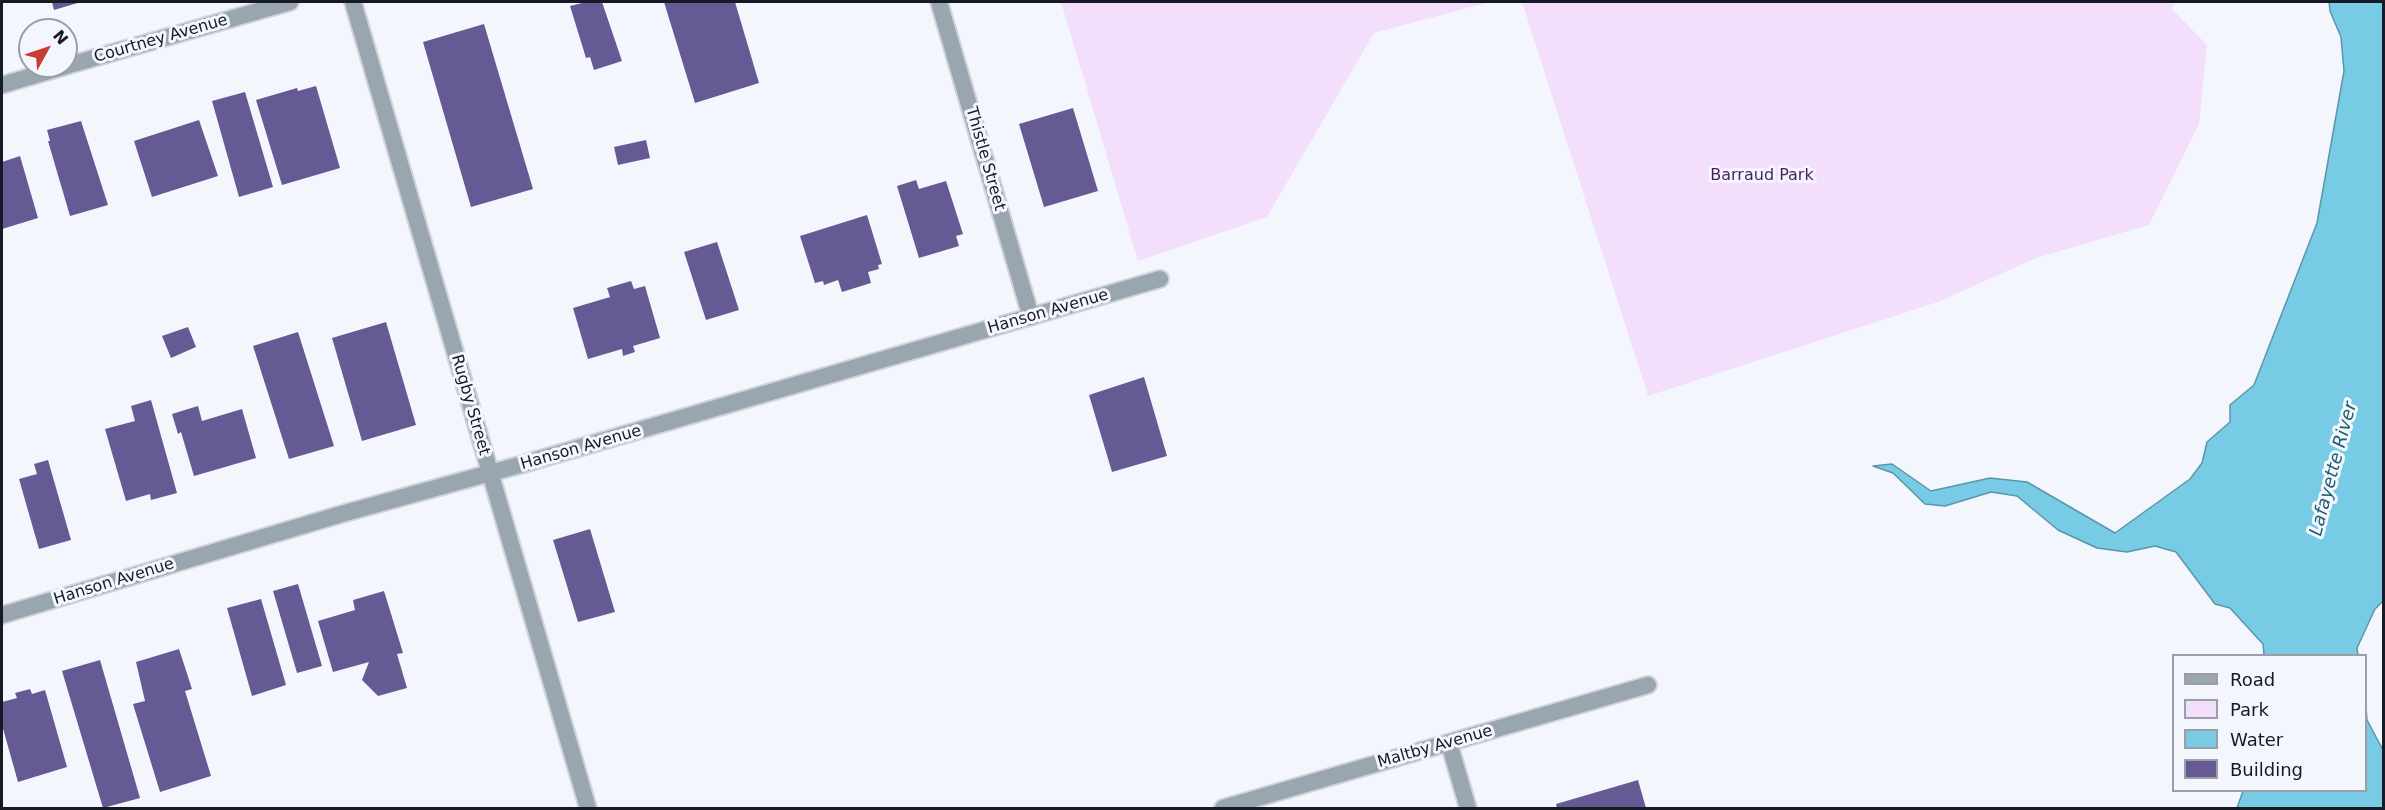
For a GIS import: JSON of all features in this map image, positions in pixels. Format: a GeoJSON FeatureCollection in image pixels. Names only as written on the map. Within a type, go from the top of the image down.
{"type":"FeatureCollection","features":[{"type":"Feature","properties":{"kind":"street","name":"Courtney Avenue"},"geometry":{"type":"LineString","coordinates":[[78,63],[290,2]]}},
{"type":"Feature","properties":{"kind":"street","name":"Rugby Street"},"geometry":{"type":"LineString","coordinates":[[353,2],[588,808]]}},
{"type":"Feature","properties":{"kind":"street","name":"Thistle Street"},"geometry":{"type":"LineString","coordinates":[[939,2],[1031,317]]}},
{"type":"Feature","properties":{"kind":"street","name":"Courtney Avenue"},"geometry":{"type":"LineString","coordinates":[[2,85],[26,78]]}},
{"type":"Feature","properties":{"kind":"street","name":"Hanson Avenue"},"geometry":{"type":"LineString","coordinates":[[2,615],[334,516],[489,474],[1160,279]]}},
{"type":"Feature","properties":{"kind":"street","name":"Maltby Avenue"},"geometry":{"type":"LineString","coordinates":[[1223,808],[1648,686]]}},
{"type":"Feature","properties":{"kind":"street"},"geometry":{"type":"LineString","coordinates":[[1449,743],[1468,808]]}},
{"type":"Feature","properties":{"kind":"green space"},"geometry":{"type":"Polygon","coordinates":[[[1061,2],[1490,2],[1374,33],[1267,217],[1138,261],[1061,2]]]}},
{"type":"Feature","properties":{"kind":"green space","name":"Barraud Park"},"geometry":{"type":"Polygon","coordinates":[[[1522,2],[2174,2],[2172,9],[2207,45],[2199,124],[2149,225],[2036,258],[1938,302],[1648,396],[1522,2]]]}},
{"type":"Feature","properties":{"kind":"water","name":"Lafayette River"},"geometry":{"type":"Polygon","coordinates":[[[2329,2],[2383,2],[2383,601],[2375,609],[2357,648],[2358,654],[2264,654],[2263,644],[2230,608],[2215,604],[2176,552],[2155,546],[2127,552],[2097,548],[2058,530],[2017,496],[1991,492],[1945,506],[1925,504],[1893,473],[1873,466],[1892,464],[1931,491],[1990,478],[2027,482],[2115,533],[2190,479],[2202,463],[2207,442],[2230,422],[2230,405],[2254,385],[2317,223],[2344,71],[2341,37],[2330,11],[2329,2]]]}},
{"type":"Feature","properties":{"kind":"water"},"geometry":{"type":"Polygon","coordinates":[[[2367,720],[2383,750],[2383,808],[2237,808],[2243,792],[2367,792],[2367,720]]]}},
{"type":"Feature","properties":{"kind":"building"},"geometry":{"type":"Polygon","coordinates":[[[52,2],[81,2],[54,10],[52,2]]]}},
{"type":"Feature","properties":{"kind":"building"},"geometry":{"type":"Polygon","coordinates":[[[586,2],[602,2],[622,61],[594,70],[590,57],[586,58],[570,6],[586,2]]]}},
{"type":"Feature","properties":{"kind":"building"},"geometry":{"type":"Polygon","coordinates":[[[664,2],[735,2],[759,83],[695,103],[664,2]]]}},
{"type":"Feature","properties":{"kind":"building"},"geometry":{"type":"Polygon","coordinates":[[[484,24],[533,189],[471,207],[423,42],[484,24]]]}},
{"type":"Feature","properties":{"kind":"building"},"geometry":{"type":"Polygon","coordinates":[[[316,86],[340,168],[282,185],[256,100],[297,88],[298,91],[316,86]]]}},
{"type":"Feature","properties":{"kind":"building"},"geometry":{"type":"Polygon","coordinates":[[[245,92],[273,187],[239,197],[212,101],[245,92]]]}},
{"type":"Feature","properties":{"kind":"building"},"geometry":{"type":"Polygon","coordinates":[[[1073,108],[1098,191],[1044,207],[1019,124],[1073,108]]]}},
{"type":"Feature","properties":{"kind":"building"},"geometry":{"type":"Polygon","coordinates":[[[199,120],[218,176],[152,197],[134,141],[199,120]]]}},
{"type":"Feature","properties":{"kind":"building"},"geometry":{"type":"Polygon","coordinates":[[[81,121],[108,205],[70,216],[48,141],[50,141],[47,130],[81,121]]]}},
{"type":"Feature","properties":{"kind":"building"},"geometry":{"type":"Polygon","coordinates":[[[646,140],[650,158],[618,165],[614,147],[646,140]]]}},
{"type":"Feature","properties":{"kind":"building"},"geometry":{"type":"Polygon","coordinates":[[[20,156],[38,218],[2,229],[2,162],[20,156]]]}},
{"type":"Feature","properties":{"kind":"building"},"geometry":{"type":"Polygon","coordinates":[[[916,180],[919,189],[946,181],[963,234],[956,236],[959,246],[919,258],[897,186],[916,180]]]}},
{"type":"Feature","properties":{"kind":"building"},"geometry":{"type":"Polygon","coordinates":[[[867,215],[882,264],[878,265],[879,269],[868,272],[871,283],[842,292],[838,280],[824,285],[823,281],[815,283],[800,236],[867,215]]]}},
{"type":"Feature","properties":{"kind":"building"},"geometry":{"type":"Polygon","coordinates":[[[717,242],[739,310],[706,320],[684,252],[717,242]]]}},
{"type":"Feature","properties":{"kind":"building"},"geometry":{"type":"Polygon","coordinates":[[[631,281],[634,289],[645,286],[660,338],[633,346],[635,352],[623,356],[622,349],[588,359],[573,308],[610,297],[607,288],[631,281]]]}},
{"type":"Feature","properties":{"kind":"building"},"geometry":{"type":"Polygon","coordinates":[[[386,322],[416,425],[362,441],[332,338],[386,322]]]}},
{"type":"Feature","properties":{"kind":"building"},"geometry":{"type":"Polygon","coordinates":[[[188,327],[196,347],[171,358],[162,336],[188,327]]]}},
{"type":"Feature","properties":{"kind":"building"},"geometry":{"type":"Polygon","coordinates":[[[298,332],[334,446],[289,459],[253,346],[298,332]]]}},
{"type":"Feature","properties":{"kind":"building"},"geometry":{"type":"Polygon","coordinates":[[[1144,377],[1167,456],[1112,472],[1089,395],[1144,377]]]}},
{"type":"Feature","properties":{"kind":"building"},"geometry":{"type":"Polygon","coordinates":[[[151,400],[177,493],[151,500],[150,494],[126,501],[105,429],[135,421],[131,406],[151,400]]]}},
{"type":"Feature","properties":{"kind":"building"},"geometry":{"type":"Polygon","coordinates":[[[198,406],[202,421],[242,409],[256,458],[194,476],[181,432],[178,434],[172,414],[198,406]]]}},
{"type":"Feature","properties":{"kind":"building"},"geometry":{"type":"Polygon","coordinates":[[[48,460],[71,540],[39,549],[19,479],[37,474],[34,464],[48,460]]]}},
{"type":"Feature","properties":{"kind":"building"},"geometry":{"type":"Polygon","coordinates":[[[590,529],[615,612],[578,622],[553,540],[590,529]]]}},
{"type":"Feature","properties":{"kind":"building"},"geometry":{"type":"Polygon","coordinates":[[[298,584],[322,666],[297,673],[273,591],[298,584]]]}},
{"type":"Feature","properties":{"kind":"building"},"geometry":{"type":"Polygon","coordinates":[[[384,591],[403,653],[397,654],[407,688],[378,696],[362,680],[369,662],[333,672],[318,621],[355,610],[353,600],[384,591]]]}},
{"type":"Feature","properties":{"kind":"building"},"geometry":{"type":"Polygon","coordinates":[[[261,599],[286,685],[252,696],[227,608],[261,599]]]}},
{"type":"Feature","properties":{"kind":"building"},"geometry":{"type":"Polygon","coordinates":[[[179,649],[192,689],[185,691],[211,776],[160,792],[133,704],[145,701],[136,662],[179,649]]]}},
{"type":"Feature","properties":{"kind":"building"},"geometry":{"type":"Polygon","coordinates":[[[100,660],[140,798],[103,808],[62,671],[100,660]]]}},
{"type":"Feature","properties":{"kind":"building"},"geometry":{"type":"Polygon","coordinates":[[[30,689],[32,694],[45,690],[67,767],[18,782],[2,725],[2,702],[17,698],[15,693],[30,689]]]}},
{"type":"Feature","properties":{"kind":"building"},"geometry":{"type":"Polygon","coordinates":[[[1638,780],[1646,808],[1557,808],[1556,804],[1638,780]]]}}]}
